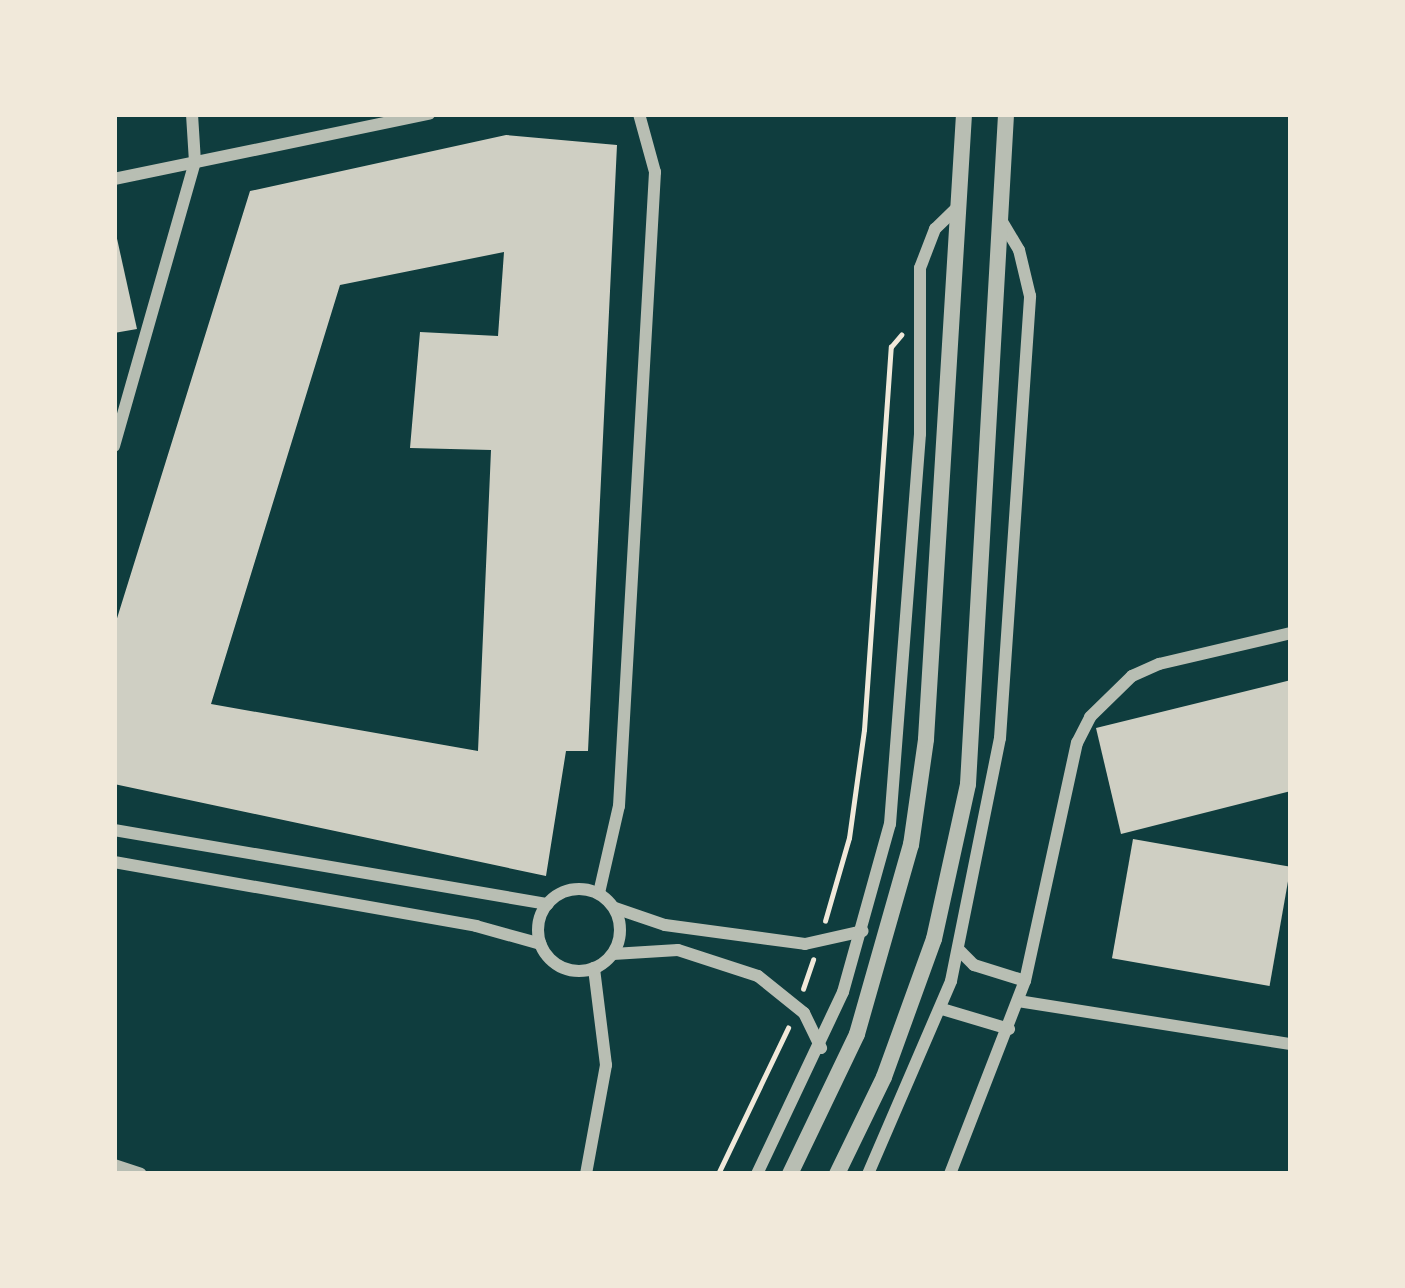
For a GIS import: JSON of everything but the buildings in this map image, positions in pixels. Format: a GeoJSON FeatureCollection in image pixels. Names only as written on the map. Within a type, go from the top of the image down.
{"type":"FeatureCollection","features":[{"type":"Feature","properties":{"kind":"street"},"geometry":{"type":"LineString","coordinates":[[114,446],[195,162],[192,114]]}},
{"type":"Feature","properties":{"kind":"street"},"geometry":{"type":"LineString","coordinates":[[114,179],[429,114]]}},
{"type":"Feature","properties":{"kind":"street"},"geometry":{"type":"LineString","coordinates":[[598,893],[619,806],[653,218],[655,150],[639,114]]}},
{"type":"Feature","properties":{"kind":"street"},"geometry":{"type":"LineString","coordinates":[[790,1174],[869,1000],[911,845],[926,739],[964,114]]}},
{"type":"Feature","properties":{"kind":"street"},"geometry":{"type":"LineString","coordinates":[[837,1174],[921,978],[961,820],[976,698],[1006,114]]}},
{"type":"Feature","properties":{"kind":"street"},"geometry":{"type":"LineString","coordinates":[[757,1174],[821,1048],[863,932],[900,762],[925,248],[961,204]]}},
{"type":"Feature","properties":{"kind":"street"},"geometry":{"type":"LineString","coordinates":[[868,1174],[941,1010],[960,951],[1000,738],[1029,316],[1026,272],[1002,223]]}},
{"type":"Feature","properties":{"kind":"street"},"geometry":{"type":"LineString","coordinates":[[950,1174],[1018,1001],[1074,758],[1090,717],[1132,676],[1159,664],[1291,633]]}},
{"type":"Feature","properties":{"kind":"street"},"geometry":{"type":"LineString","coordinates":[[114,830],[548,904],[571,889],[598,893],[615,908],[665,925],[819,943],[863,932]]}},
{"type":"Feature","properties":{"kind":"street"},"geometry":{"type":"LineString","coordinates":[[114,862],[476,926],[541,944],[557,964],[594,968],[613,954],[656,948],[696,955],[758,976],[797,1005],[821,1048]]}},
{"type":"Feature","properties":{"kind":"street"},"geometry":{"type":"LineString","coordinates":[[541,944],[548,904]]}},
{"type":"Feature","properties":{"kind":"street"},"geometry":{"type":"LineString","coordinates":[[613,954],[620,932],[615,908]]}},
{"type":"Feature","properties":{"kind":"street"},"geometry":{"type":"LineString","coordinates":[[960,951],[974,965],[1024,981]]}},
{"type":"Feature","properties":{"kind":"street"},"geometry":{"type":"LineString","coordinates":[[586,1174],[606,1065],[594,968]]}},
{"type":"Feature","properties":{"kind":"street"},"geometry":{"type":"LineString","coordinates":[[1018,1001],[1291,1044]]}},
{"type":"Feature","properties":{"kind":"street"},"geometry":{"type":"LineString","coordinates":[[941,1010],[1009,1029]]}},
{"type":"Feature","properties":{"kind":"street"},"geometry":{"type":"LineString","coordinates":[[114,1165],[141,1174]]}},
{"type":"Feature","properties":{"kind":"path"},"geometry":{"type":"LineString","coordinates":[[718,1174],[797,1005],[849,838],[864,730],[891,346],[921,310]]}}]}
